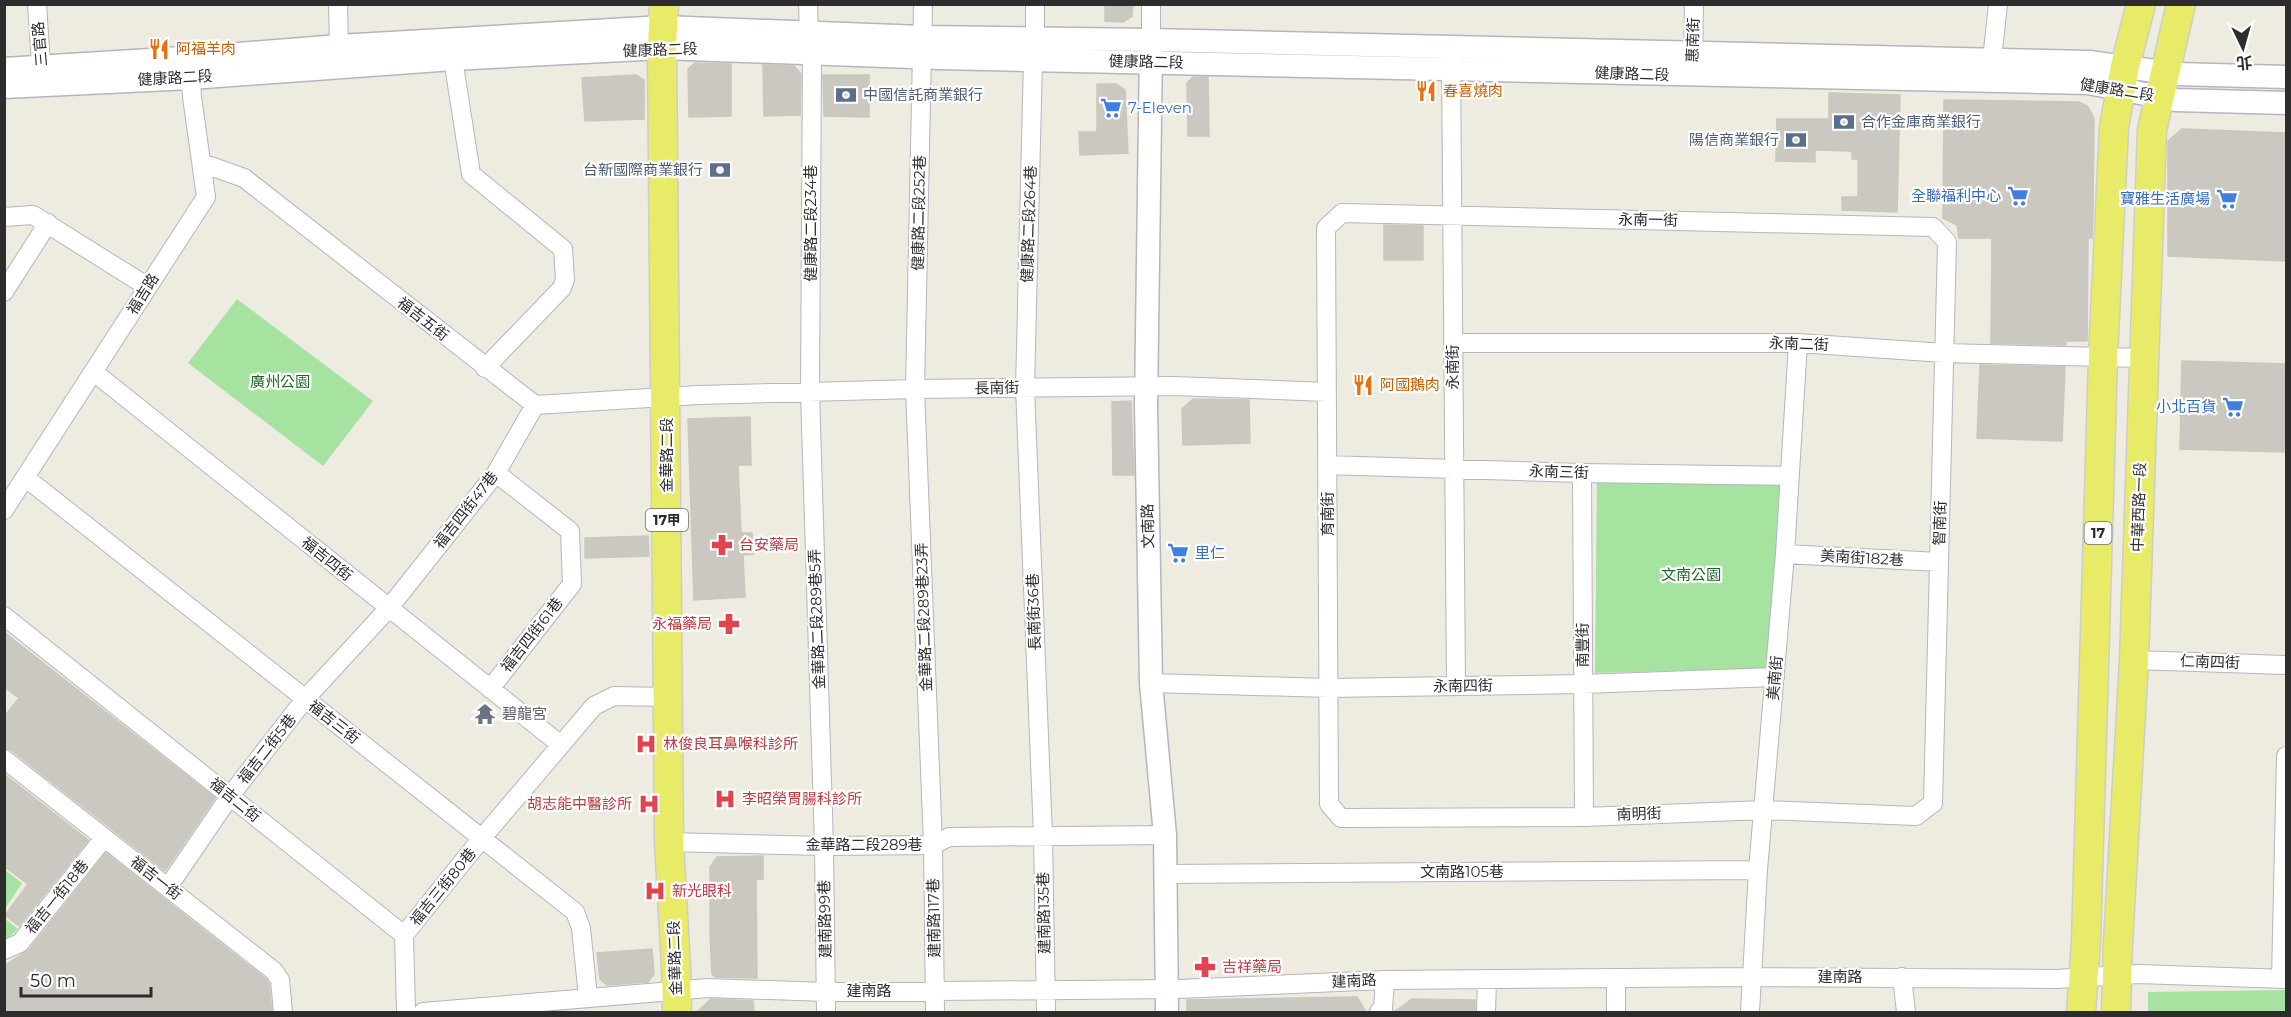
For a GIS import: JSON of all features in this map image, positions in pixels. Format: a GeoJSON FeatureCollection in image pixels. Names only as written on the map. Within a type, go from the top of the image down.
{"type":"FeatureCollection","features":[{"type":"Feature","properties":{"kind":"main road","name":"17"},"geometry":{"type":"LineString","coordinates":[[2081,1012],[2084,978],[2103,357],[2114,127],[2123,77],[2141,4]]}},
{"type":"Feature","properties":{"kind":"main road","name":"中華西路一段"},"geometry":{"type":"LineString","coordinates":[[2116,1012],[2134,660],[2152,130],[2181,4]]}},
{"type":"Feature","properties":{"kind":"main road","name":"金華路二段"},"geometry":{"type":"LineString","coordinates":[[663,27],[667,696],[669,842],[676,1002]]}},
{"type":"Feature","properties":{"kind":"street","name":"三官路"},"geometry":{"type":"LineString","coordinates":[[37,4],[42,75]]}},
{"type":"Feature","properties":{"kind":"street"},"geometry":{"type":"LineString","coordinates":[[338,4],[339,46]]}},
{"type":"Feature","properties":{"kind":"street","name":"健康路二段234巷"},"geometry":{"type":"LineString","coordinates":[[808,4],[810,392]]}},
{"type":"Feature","properties":{"kind":"street","name":"健康路二段252巷"},"geometry":{"type":"LineString","coordinates":[[915,389],[922,4]]}},
{"type":"Feature","properties":{"kind":"street","name":"健康路二段264巷"},"geometry":{"type":"LineString","coordinates":[[1025,388],[1035,4]]}},
{"type":"Feature","properties":{"kind":"street"},"geometry":{"type":"LineString","coordinates":[[1151,4],[1151,50]]}},
{"type":"Feature","properties":{"kind":"street","name":"惠南街"},"geometry":{"type":"LineString","coordinates":[[1693,65],[1695,4]]}},
{"type":"Feature","properties":{"kind":"street"},"geometry":{"type":"LineString","coordinates":[[1992,60],[1998,4]]}},
{"type":"Feature","properties":{"kind":"street","name":"健康路二段"},"geometry":{"type":"LineString","coordinates":[[190,68],[339,46],[663,27],[810,44],[1151,50],[1693,65],[2088,83],[2123,77]]}},
{"type":"Feature","properties":{"kind":"street","name":"健康路二段"},"geometry":{"type":"LineString","coordinates":[[4,69],[42,75],[453,59],[663,27]]}},
{"type":"Feature","properties":{"kind":"street","name":"文南路"},"geometry":{"type":"LineString","coordinates":[[1151,50],[1147,387],[1151,683],[1165,835],[1167,1012]]}},
{"type":"Feature","properties":{"kind":"street"},"geometry":{"type":"LineString","coordinates":[[453,59],[471,174],[563,249],[562,288],[484,368]]}},
{"type":"Feature","properties":{"kind":"street","name":"永南街"},"geometry":{"type":"LineString","coordinates":[[1451,59],[1456,686]]}},
{"type":"Feature","properties":{"kind":"street","name":"健康路二段"},"geometry":{"type":"LineString","coordinates":[[1693,65],[1992,60],[2089,62],[2123,77],[2162,85],[2286,76]]}},
{"type":"Feature","properties":{"kind":"street","name":"福吉路"},"geometry":{"type":"LineString","coordinates":[[4,510],[206,197],[190,68]]}},
{"type":"Feature","properties":{"kind":"street","name":"健康路二段"},"geometry":{"type":"LineString","coordinates":[[4,87],[42,75]]}},
{"type":"Feature","properties":{"kind":"street","name":"健康路二段"},"geometry":{"type":"LineString","coordinates":[[2162,85],[2176,100],[2286,103]]}},
{"type":"Feature","properties":{"kind":"street","name":"福吉五街"},"geometry":{"type":"LineString","coordinates":[[202,163],[244,178],[484,368],[535,405]]}},
{"type":"Feature","properties":{"kind":"street","name":"永南一街"},"geometry":{"type":"LineString","coordinates":[[1342,213],[1933,227],[1947,242]]}},
{"type":"Feature","properties":{"kind":"street","name":"育南街"},"geometry":{"type":"LineString","coordinates":[[1341,818],[1329,804],[1326,228],[1342,213]]}},
{"type":"Feature","properties":{"kind":"street"},"geometry":{"type":"LineString","coordinates":[[4,217],[33,214],[148,287]]}},
{"type":"Feature","properties":{"kind":"street"},"geometry":{"type":"LineString","coordinates":[[4,291],[48,223]]}},
{"type":"Feature","properties":{"kind":"street","name":"智南街"},"geometry":{"type":"LineString","coordinates":[[1933,802],[1947,242]]}},
{"type":"Feature","properties":{"kind":"street","name":"永南二街"},"geometry":{"type":"LineString","coordinates":[[1453,343],[1798,343],[1944,353],[2144,358]]}},
{"type":"Feature","properties":{"kind":"street","name":"美南街"},"geometry":{"type":"LineString","coordinates":[[1750,1012],[1758,870],[1785,554],[1798,343]]}},
{"type":"Feature","properties":{"kind":"street","name":"福吉四街"},"geometry":{"type":"LineString","coordinates":[[94,373],[561,745]]}},
{"type":"Feature","properties":{"kind":"street","name":"長南街"},"geometry":{"type":"LineString","coordinates":[[666,398],[915,389],[1175,386],[1327,392]]}},
{"type":"Feature","properties":{"kind":"street","name":"長南街36巷"},"geometry":{"type":"LineString","coordinates":[[1025,388],[1043,836]]}},
{"type":"Feature","properties":{"kind":"street","name":"金華路二段289巷23弄"},"geometry":{"type":"LineString","coordinates":[[915,389],[933,845]]}},
{"type":"Feature","properties":{"kind":"street","name":"金華路二段289巷5弄"},"geometry":{"type":"LineString","coordinates":[[810,392],[824,846]]}},
{"type":"Feature","properties":{"kind":"street"},"geometry":{"type":"LineString","coordinates":[[535,405],[666,398]]}},
{"type":"Feature","properties":{"kind":"street","name":"福吉四街47巷"},"geometry":{"type":"LineString","coordinates":[[305,699],[389,608],[496,473],[535,405]]}},
{"type":"Feature","properties":{"kind":"street","name":"永南三街"},"geometry":{"type":"LineString","coordinates":[[1327,465],[1582,473],[1790,476]]}},
{"type":"Feature","properties":{"kind":"street","name":"福吉四街61巷"},"geometry":{"type":"LineString","coordinates":[[490,688],[572,584],[570,531],[496,473]]}},
{"type":"Feature","properties":{"kind":"street","name":"南豐街"},"geometry":{"type":"LineString","coordinates":[[1582,473],[1584,817]]}},
{"type":"Feature","properties":{"kind":"street","name":"福吉三街"},"geometry":{"type":"LineString","coordinates":[[26,478],[574,912],[581,928],[588,997]]}},
{"type":"Feature","properties":{"kind":"street","name":"美南街182巷"},"geometry":{"type":"LineString","coordinates":[[1785,554],[1939,562]]}},
{"type":"Feature","properties":{"kind":"street","name":"福吉二街"},"geometry":{"type":"LineString","coordinates":[[4,616],[404,935]]}},
{"type":"Feature","properties":{"kind":"street","name":"仁南四街"},"geometry":{"type":"LineString","coordinates":[[2134,660],[2286,665]]}},
{"type":"Feature","properties":{"kind":"street","name":"永南四街"},"geometry":{"type":"LineString","coordinates":[[1151,683],[1329,688],[1584,684],[1775,677]]}},
{"type":"Feature","properties":{"kind":"street","name":"福吉三街80巷"},"geometry":{"type":"LineString","coordinates":[[404,935],[482,838],[594,706],[614,696],[667,696]]}},
{"type":"Feature","properties":{"kind":"street","name":"福吉二街5巷"},"geometry":{"type":"LineString","coordinates":[[168,887],[230,796],[305,699]]}},
{"type":"Feature","properties":{"kind":"street"},"geometry":{"type":"LineString","coordinates":[[2284,979],[2286,756]]}},
{"type":"Feature","properties":{"kind":"street","name":"福吉一街"},"geometry":{"type":"LineString","coordinates":[[4,759],[274,971],[280,980],[283,1012]]}},
{"type":"Feature","properties":{"kind":"street","name":"南明街"},"geometry":{"type":"LineString","coordinates":[[1341,818],[1584,817],[1764,810],[1916,816],[1933,802]]}},
{"type":"Feature","properties":{"kind":"street","name":"金華路二段289巷"},"geometry":{"type":"LineString","coordinates":[[669,842],[824,846],[933,845],[949,837],[1165,835]]}},
{"type":"Feature","properties":{"kind":"street","name":"建南路135巷"},"geometry":{"type":"LineString","coordinates":[[1043,836],[1046,1012]]}},
{"type":"Feature","properties":{"kind":"street","name":"福吉一街18巷"},"geometry":{"type":"LineString","coordinates":[[4,950],[20,943],[104,838]]}},
{"type":"Feature","properties":{"kind":"street","name":"建南路117巷"},"geometry":{"type":"LineString","coordinates":[[933,845],[935,1012]]}},
{"type":"Feature","properties":{"kind":"street","name":"建南路99巷"},"geometry":{"type":"LineString","coordinates":[[824,846],[826,1012]]}},
{"type":"Feature","properties":{"kind":"street","name":"文南路105巷"},"geometry":{"type":"LineString","coordinates":[[1165,874],[1758,870]]}},
{"type":"Feature","properties":{"kind":"street"},"geometry":{"type":"LineString","coordinates":[[404,935],[406,1012]]}},
{"type":"Feature","properties":{"kind":"street","name":"建南路"},"geometry":{"type":"LineString","coordinates":[[423,1012],[588,997],[676,1002],[708,988],[826,992],[1167,990],[1385,980],[1753,977],[2084,978],[2138,974],[2284,979]]}},
{"type":"Feature","properties":{"kind":"street"},"geometry":{"type":"LineString","coordinates":[[1902,977],[1905,1012]]}},
{"type":"Feature","properties":{"kind":"street"},"geometry":{"type":"LineString","coordinates":[[1616,979],[1616,1012]]}},
{"type":"Feature","properties":{"kind":"street"},"geometry":{"type":"LineString","coordinates":[[1379,1012],[1383,1009],[1385,980]]}},
{"type":"Feature","properties":{"kind":"street"},"geometry":{"type":"LineString","coordinates":[[1486,1012],[1487,980]]}},
{"type":"Feature","properties":{"kind":"green space","name":"廣州公園"},"geometry":{"type":"Polygon","coordinates":[[[237,299],[373,401],[323,466],[188,363],[237,299]]]}},
{"type":"Feature","properties":{"kind":"green space","name":"文南公園"},"geometry":{"type":"Polygon","coordinates":[[[1597,476],[1795,483],[1777,668],[1595,673],[1597,476]]]}},
{"type":"Feature","properties":{"kind":"green space"},"geometry":{"type":"Polygon","coordinates":[[[5,870],[22,883],[5,909],[5,870]]]}},
{"type":"Feature","properties":{"kind":"green space"},"geometry":{"type":"Polygon","coordinates":[[[4,918],[18,929],[5,941],[4,941],[4,918]]]}},
{"type":"Feature","properties":{"kind":"green space"},"geometry":{"type":"Polygon","coordinates":[[[2286,990],[2286,1012],[2148,1012],[2148,992],[2286,990]]]}},
{"type":"Feature","properties":{"kind":"building"},"geometry":{"type":"Polygon","coordinates":[[[1105,4],[1133,4],[1132,16],[1123,22],[1105,21],[1105,4]]]}},
{"type":"Feature","properties":{"kind":"building"},"geometry":{"type":"Polygon","coordinates":[[[695,63],[731,64],[731,116],[689,117],[688,69],[695,63]]]}},
{"type":"Feature","properties":{"kind":"building"},"geometry":{"type":"Polygon","coordinates":[[[763,65],[794,66],[801,74],[800,115],[764,116],[763,65]]]}},
{"type":"Feature","properties":{"kind":"building"},"geometry":{"type":"Polygon","coordinates":[[[636,75],[644,80],[644,119],[585,121],[582,78],[636,75]]]}},
{"type":"Feature","properties":{"kind":"building","name":"中國信託商業銀行"},"geometry":{"type":"Polygon","coordinates":[[[823,75],[869,75],[869,117],[824,116],[823,75]]]}},
{"type":"Feature","properties":{"kind":"building"},"geometry":{"type":"Polygon","coordinates":[[[1193,77],[1208,77],[1209,136],[1188,136],[1187,83],[1193,77]]]}},
{"type":"Feature","properties":{"kind":"building"},"geometry":{"type":"Polygon","coordinates":[[[1097,84],[1116,84],[1125,90],[1128,153],[1080,155],[1079,132],[1097,132],[1097,84]]]}},
{"type":"Feature","properties":{"kind":"building"},"geometry":{"type":"Polygon","coordinates":[[[1829,93],[1900,95],[1897,212],[1842,210],[1842,197],[1858,197],[1858,159],[1852,159],[1852,151],[1815,150],[1815,162],[1776,161],[1777,119],[1829,119],[1829,93]]]}},
{"type":"Feature","properties":{"kind":"building"},"geometry":{"type":"Polygon","coordinates":[[[1944,100],[2079,102],[2087,106],[2091,112],[2094,119],[2093,214],[2092,238],[2088,238],[2087,341],[2066,341],[2066,345],[1991,343],[1992,238],[1959,238],[1957,225],[1943,218],[1944,100]]]}},
{"type":"Feature","properties":{"kind":"building","name":"寶雅生活廣場"},"geometry":{"type":"Polygon","coordinates":[[[2182,129],[2286,133],[2286,261],[2168,256],[2168,141],[2182,129]]]}},
{"type":"Feature","properties":{"kind":"building"},"geometry":{"type":"Polygon","coordinates":[[[1384,225],[1423,226],[1423,260],[1384,260],[1384,225]]]}},
{"type":"Feature","properties":{"kind":"building","name":"小北百貨"},"geometry":{"type":"Polygon","coordinates":[[[2182,361],[2286,364],[2284,452],[2180,449],[2182,361]]]}},
{"type":"Feature","properties":{"kind":"building"},"geometry":{"type":"Polygon","coordinates":[[[1980,365],[2065,367],[2062,441],[1977,438],[1980,365]]]}},
{"type":"Feature","properties":{"kind":"building"},"geometry":{"type":"Polygon","coordinates":[[[1193,399],[1249,400],[1250,443],[1183,445],[1182,409],[1193,399]]]}},
{"type":"Feature","properties":{"kind":"building"},"geometry":{"type":"Polygon","coordinates":[[[1131,401],[1134,475],[1113,475],[1112,402],[1131,401]]]}},
{"type":"Feature","properties":{"kind":"building"},"geometry":{"type":"Polygon","coordinates":[[[750,417],[751,465],[738,465],[741,533],[752,533],[753,554],[743,555],[745,597],[694,600],[688,419],[750,417]]]}},
{"type":"Feature","properties":{"kind":"building"},"geometry":{"type":"Polygon","coordinates":[[[648,536],[649,556],[585,558],[585,538],[648,536]]]}},
{"type":"Feature","properties":{"kind":"building"},"geometry":{"type":"Polygon","coordinates":[[[4,632],[215,798],[165,871],[11,750],[4,748],[4,717],[19,698],[4,687],[4,632]]]}},
{"type":"Feature","properties":{"kind":"building"},"geometry":{"type":"Polygon","coordinates":[[[4,774],[88,840],[19,926],[5,915],[28,884],[4,866],[4,774]]]}},
{"type":"Feature","properties":{"kind":"building"},"geometry":{"type":"Polygon","coordinates":[[[106,853],[266,979],[269,984],[272,1012],[4,1012],[4,966],[29,950],[106,853]]]}},
{"type":"Feature","properties":{"kind":"building"},"geometry":{"type":"Polygon","coordinates":[[[763,856],[763,879],[756,879],[757,978],[715,977],[712,974],[710,934],[710,867],[717,857],[763,856]]]}},
{"type":"Feature","properties":{"kind":"building"},"geometry":{"type":"Polygon","coordinates":[[[652,949],[654,974],[648,982],[607,985],[600,979],[597,953],[652,949]]]}},
{"type":"Feature","properties":{"kind":"building"},"geometry":{"type":"Polygon","coordinates":[[[1357,997],[1366,1012],[1187,1012],[1187,1000],[1357,997]]]}},
{"type":"Feature","properties":{"kind":"building"},"geometry":{"type":"Polygon","coordinates":[[[711,999],[753,1001],[754,1012],[697,1012],[711,999]]]}},
{"type":"Feature","properties":{"kind":"building"},"geometry":{"type":"Polygon","coordinates":[[[1412,999],[1475,1000],[1475,1012],[1394,1012],[1412,999]]]}},
{"type":"Feature","properties":{"kind":"place","name":"阿福羊肉"},"geometry":{"type":"Point","coordinates":[159,49]}},
{"type":"Feature","properties":{"kind":"place","name":"春喜燒肉"},"geometry":{"type":"Point","coordinates":[1426,91]}},
{"type":"Feature","properties":{"kind":"place","name":"中國信託商業銀行"},"geometry":{"type":"Point","coordinates":[846,95]}},
{"type":"Feature","properties":{"kind":"place","name":"7-Eleven"},"geometry":{"type":"Point","coordinates":[1111,108]}},
{"type":"Feature","properties":{"kind":"place","name":"合作金庫商業銀行"},"geometry":{"type":"Point","coordinates":[1844,122]}},
{"type":"Feature","properties":{"kind":"place","name":"陽信商業銀行"},"geometry":{"type":"Point","coordinates":[1796,140]}},
{"type":"Feature","properties":{"kind":"place","name":"台新國際商業銀行"},"geometry":{"type":"Point","coordinates":[720,170]}},
{"type":"Feature","properties":{"kind":"place","name":"全聯福利中心"},"geometry":{"type":"Point","coordinates":[2018,196]}},
{"type":"Feature","properties":{"kind":"place","name":"寶雅生活廣場"},"geometry":{"type":"Point","coordinates":[2227,199]}},
{"type":"Feature","properties":{"kind":"place","name":"阿國鵝肉"},"geometry":{"type":"Point","coordinates":[1363,385]}},
{"type":"Feature","properties":{"kind":"place","name":"小北百貨"},"geometry":{"type":"Point","coordinates":[2233,407]}},
{"type":"Feature","properties":{"kind":"place","name":"台安藥局"},"geometry":{"type":"Point","coordinates":[722,545]}},
{"type":"Feature","properties":{"kind":"place","name":"里仁"},"geometry":{"type":"Point","coordinates":[1178,553]}},
{"type":"Feature","properties":{"kind":"place","name":"永福藥局"},"geometry":{"type":"Point","coordinates":[729,624]}},
{"type":"Feature","properties":{"kind":"place","name":"碧龍宮"},"geometry":{"type":"Point","coordinates":[485,714]}},
{"type":"Feature","properties":{"kind":"place","name":"林俊良耳鼻喉科診所"},"geometry":{"type":"Point","coordinates":[646,744]}},
{"type":"Feature","properties":{"kind":"place","name":"李昭榮胃腸科診所"},"geometry":{"type":"Point","coordinates":[725,799]}},
{"type":"Feature","properties":{"kind":"place","name":"胡志能中醫診所"},"geometry":{"type":"Point","coordinates":[649,804]}},
{"type":"Feature","properties":{"kind":"place","name":"新光眼科"},"geometry":{"type":"Point","coordinates":[655,891]}},
{"type":"Feature","properties":{"kind":"place","name":"吉祥藥局"},"geometry":{"type":"Point","coordinates":[1205,967]}}]}
